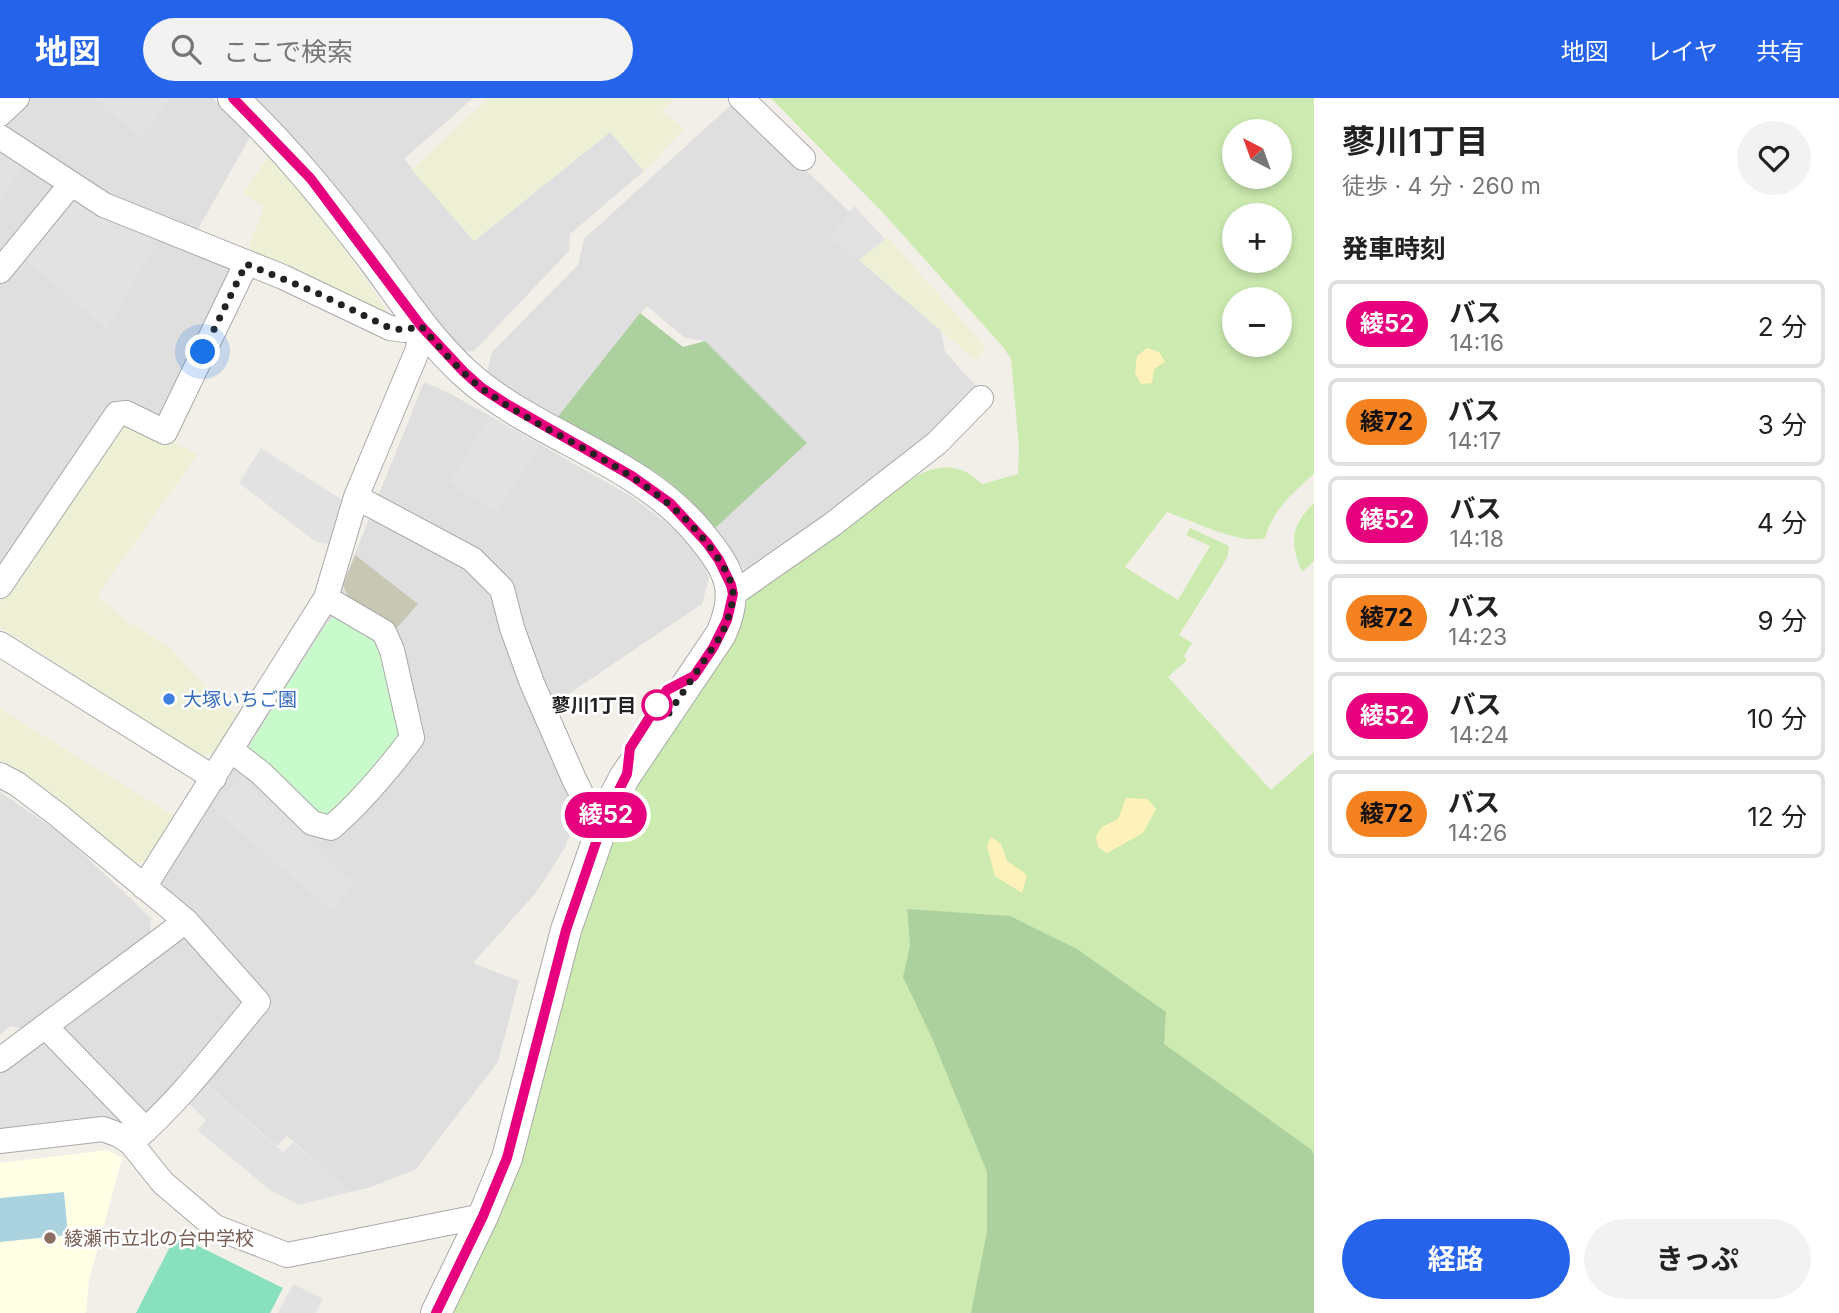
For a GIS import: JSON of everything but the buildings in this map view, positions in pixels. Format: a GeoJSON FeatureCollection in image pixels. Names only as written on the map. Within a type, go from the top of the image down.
{"type":"FeatureCollection","features":[{"type":"Feature","properties":{"kind":"street"},"geometry":{"type":"LineString","coordinates":[[0,114],[17,98]]}},
{"type":"Feature","properties":{"kind":"street"},"geometry":{"type":"LineString","coordinates":[[233,98],[311,179],[421,326],[457,365],[482,388],[632,476],[676,508],[719,560],[728,576],[733,594],[722,634],[624,778],[597,837],[566,930],[507,1158],[483,1216],[436,1313]]}},
{"type":"Feature","properties":{"kind":"street"},"geometry":{"type":"LineString","coordinates":[[741,98],[803,158]]}},
{"type":"Feature","properties":{"kind":"street"},"geometry":{"type":"LineString","coordinates":[[0,137],[104,205],[315,292],[390,328],[404,330],[421,326]]}},
{"type":"Feature","properties":{"kind":"street"},"geometry":{"type":"LineString","coordinates":[[0,271],[71,184]]}},
{"type":"Feature","properties":{"kind":"street"},"geometry":{"type":"LineString","coordinates":[[0,586],[117,414],[127,413],[165,432],[246,264]]}},
{"type":"Feature","properties":{"kind":"street"},"geometry":{"type":"LineString","coordinates":[[144,887],[326,598],[356,498],[418,349],[421,326]]}},
{"type":"Feature","properties":{"kind":"street"},"geometry":{"type":"LineString","coordinates":[[733,594],[833,524],[937,443],[981,398]]}},
{"type":"Feature","properties":{"kind":"street"},"geometry":{"type":"LineString","coordinates":[[356,498],[472,559],[502,589],[512,628],[532,683],[573,779],[589,809],[597,837]]}},
{"type":"Feature","properties":{"kind":"street"},"geometry":{"type":"LineString","coordinates":[[232,750],[261,773],[312,823],[331,828],[355,807],[412,738],[392,650],[384,632],[326,598]]}},
{"type":"Feature","properties":{"kind":"street"},"geometry":{"type":"LineString","coordinates":[[0,644],[214,778]]}},
{"type":"Feature","properties":{"kind":"street"},"geometry":{"type":"LineString","coordinates":[[6,787],[58,815],[186,921],[258,1002],[139,1136]]}},
{"type":"Feature","properties":{"kind":"street"},"geometry":{"type":"LineString","coordinates":[[5,1046],[45,1026],[186,921]]}},
{"type":"Feature","properties":{"kind":"street"},"geometry":{"type":"LineString","coordinates":[[45,1026],[139,1136],[163,1183],[215,1227],[287,1255],[483,1216]]}},
{"type":"Feature","properties":{"kind":"street"},"geometry":{"type":"LineString","coordinates":[[0,1141],[103,1129],[119,1135],[139,1136]]}},
{"type":"Feature","properties":{"kind":"shaded area"},"geometry":{"type":"Polygon","coordinates":[[[24,98],[213,98],[250,137],[188,247],[234,265],[165,414],[155,416],[120,400],[114,401],[0,574],[0,117],[24,98]]]}},
{"type":"Feature","properties":{"kind":"shaded area"},"geometry":{"type":"Polygon","coordinates":[[[93,98],[170,98],[141,138],[93,98]]]}},
{"type":"Feature","properties":{"kind":"shaded area"},"geometry":{"type":"Polygon","coordinates":[[[249,98],[473,98],[404,159],[474,241],[610,132],[644,171],[570,234],[569,251],[474,351],[460,352],[249,98]]]}},
{"type":"Feature","properties":{"kind":"shaded area"},"geometry":{"type":"Polygon","coordinates":[[[484,98],[675,98],[662,111],[685,129],[644,171],[610,132],[474,241],[412,170],[485,101],[484,98]]]}},
{"type":"Feature","properties":{"kind":"shaded area"},"geometry":{"type":"Polygon","coordinates":[[[734,102],[850,212],[885,239],[859,260],[941,331],[945,352],[979,389],[861,496],[748,575],[713,530],[705,341],[685,338],[647,306],[556,419],[486,376],[492,352],[578,265],[584,239],[734,102]]]}},
{"type":"Feature","properties":{"kind":"shaded area"},"geometry":{"type":"Polygon","coordinates":[[[0,147],[26,164],[0,198],[0,147]]]}},
{"type":"Feature","properties":{"kind":"shaded area"},"geometry":{"type":"Polygon","coordinates":[[[269,156],[334,233],[384,307],[388,318],[246,256],[264,207],[243,193],[269,156]]]}},
{"type":"Feature","properties":{"kind":"shaded area"},"geometry":{"type":"Polygon","coordinates":[[[71,184],[164,229],[107,330],[16,252],[71,184]]]}},
{"type":"Feature","properties":{"kind":"shaded area"},"geometry":{"type":"Polygon","coordinates":[[[854,206],[885,239],[859,260],[831,238],[854,206]]]}},
{"type":"Feature","properties":{"kind":"shaded area"},"geometry":{"type":"Polygon","coordinates":[[[888,237],[986,348],[975,360],[859,260],[888,237]]]}},
{"type":"Feature","properties":{"kind":"shaded area"},"geometry":{"type":"Polygon","coordinates":[[[424,382],[451,394],[631,496],[679,533],[703,561],[709,578],[702,604],[536,716],[579,812],[565,847],[534,895],[473,963],[519,981],[498,1062],[415,1170],[350,1192],[287,1136],[277,1146],[191,1071],[142,1116],[60,1025],[182,932],[161,892],[158,876],[231,750],[330,616],[424,382]]]}},
{"type":"Feature","properties":{"kind":"shaded area"},"geometry":{"type":"Polygon","coordinates":[[[490,416],[540,445],[497,513],[449,483],[490,416]]]}},
{"type":"Feature","properties":{"kind":"shaded area"},"geometry":{"type":"Polygon","coordinates":[[[128,422],[198,454],[97,596],[128,622],[168,646],[207,688],[241,718],[217,752],[201,756],[0,627],[0,603],[118,425],[128,422]]]}},
{"type":"Feature","properties":{"kind":"shaded area"},"geometry":{"type":"Polygon","coordinates":[[[261,448],[342,500],[329,544],[316,542],[239,483],[261,448]]]}},
{"type":"Feature","properties":{"kind":"shaded area"},"geometry":{"type":"Polygon","coordinates":[[[355,555],[418,604],[394,631],[350,602],[343,585],[355,555]]]}},
{"type":"Feature","properties":{"kind":"shaded area"},"geometry":{"type":"Polygon","coordinates":[[[0,709],[174,816],[150,861],[135,864],[23,777],[0,763],[0,709]]]}},
{"type":"Feature","properties":{"kind":"shaded area"},"geometry":{"type":"Polygon","coordinates":[[[243,776],[353,883],[332,911],[212,808],[243,776]]]}},
{"type":"Feature","properties":{"kind":"shaded area"},"geometry":{"type":"Polygon","coordinates":[[[0,792],[62,834],[151,918],[150,934],[26,1029],[10,1026],[0,1035],[0,792]]]}},
{"type":"Feature","properties":{"kind":"shaded area"},"geometry":{"type":"Polygon","coordinates":[[[47,1040],[121,1113],[116,1124],[0,1134],[0,1070],[47,1040]]]}},
{"type":"Feature","properties":{"kind":"shaded area"},"geometry":{"type":"Polygon","coordinates":[[[204,1083],[283,1152],[293,1142],[350,1192],[299,1205],[270,1190],[197,1130],[206,1120],[189,1104],[204,1083]]]}},
{"type":"Feature","properties":{"kind":"shaded area","name":"綾瀬市立北の台中学校"},"geometry":{"type":"Polygon","coordinates":[[[108,1150],[122,1158],[89,1280],[86,1313],[0,1313],[0,1163],[108,1150]]]}},
{"type":"Feature","properties":{"kind":"shaded area"},"geometry":{"type":"Polygon","coordinates":[[[293,1284],[323,1299],[316,1313],[278,1313],[293,1284]]]}},
{"type":"Feature","properties":{"kind":"green space"},"geometry":{"type":"Polygon","coordinates":[[[771,98],[1314,98],[1314,474],[1278,510],[1265,538],[1229,535],[1167,512],[1125,567],[1178,600],[1210,546],[1186,535],[1190,528],[1229,546],[1223,565],[1179,635],[1192,643],[1184,656],[1187,660],[1168,677],[1271,790],[1314,752],[1314,1313],[450,1313],[526,1139],[602,855],[632,787],[734,635],[744,614],[748,595],[924,472],[950,467],[966,472],[982,484],[1018,474],[1019,447],[1011,359],[886,216],[771,98]]]}},
{"type":"Feature","properties":{"kind":"green space"},"geometry":{"type":"Polygon","coordinates":[[[640,313],[683,347],[705,341],[807,443],[713,530],[669,482],[628,456],[556,419],[640,313]]]}},
{"type":"Feature","properties":{"kind":"green space"},"geometry":{"type":"Polygon","coordinates":[[[1314,503],[1314,561],[1302,572],[1295,552],[1294,534],[1306,511],[1314,503]]]}},
{"type":"Feature","properties":{"kind":"green space"},"geometry":{"type":"Polygon","coordinates":[[[336,615],[367,635],[382,657],[400,718],[399,741],[333,816],[324,818],[250,754],[249,746],[326,624],[336,615]]]}},
{"type":"Feature","properties":{"kind":"green space"},"geometry":{"type":"Polygon","coordinates":[[[907,909],[1010,916],[1077,949],[1166,1012],[1164,1044],[1312,1150],[1314,1313],[971,1313],[987,1232],[987,1172],[932,1038],[903,977],[910,945],[907,909]]]}},
{"type":"Feature","properties":{"kind":"green space"},"geometry":{"type":"Polygon","coordinates":[[[176,1235],[283,1288],[270,1313],[136,1313],[176,1235]]]}},
{"type":"Feature","properties":{"kind":"sand"},"geometry":{"type":"Polygon","coordinates":[[[1147,348],[1159,352],[1165,362],[1154,369],[1152,383],[1141,384],[1135,373],[1137,356],[1147,348]]]}},
{"type":"Feature","properties":{"kind":"sand"},"geometry":{"type":"Polygon","coordinates":[[[1126,798],[1147,799],[1156,809],[1143,833],[1107,853],[1098,847],[1096,836],[1102,827],[1118,819],[1126,798]]]}},
{"type":"Feature","properties":{"kind":"sand"},"geometry":{"type":"Polygon","coordinates":[[[991,837],[1001,844],[1007,861],[1027,875],[1022,893],[995,876],[987,846],[991,837]]]}},
{"type":"Feature","properties":{"kind":"water"},"geometry":{"type":"Polygon","coordinates":[[[64,1192],[68,1235],[0,1242],[0,1198],[64,1192]]]}},
{"type":"Feature","properties":{"kind":"bus line","name":"綾52"},"geometry":{"type":"LineString","coordinates":[[233,98],[311,179],[421,326],[464,372],[505,403],[632,476],[670,503],[699,533],[719,560],[728,576],[733,594],[722,634],[713,648],[694,676],[667,690],[630,748],[627,774],[597,837],[566,930],[507,1158],[483,1216],[436,1313]]}},
{"type":"Feature","properties":{"kind":"place","name":"大塚いちご園"},"geometry":{"type":"Point","coordinates":[169,699]}},
{"type":"Feature","properties":{"kind":"place","name":"蓼川1丁目"},"geometry":{"type":"Point","coordinates":[657,705]}},
{"type":"Feature","properties":{"kind":"place","name":"綾瀬市立北の台中学校"},"geometry":{"type":"Point","coordinates":[50,1238]}},
{"type":"Feature","properties":{"kind":"route"},"geometry":{"type":"LineString","coordinates":[[203,352],[246,264],[283,277],[390,328],[404,330],[421,326],[482,388],[632,476],[670,503],[699,533],[719,560],[728,576],[733,594],[722,634],[667,716],[657,705]]}}]}
